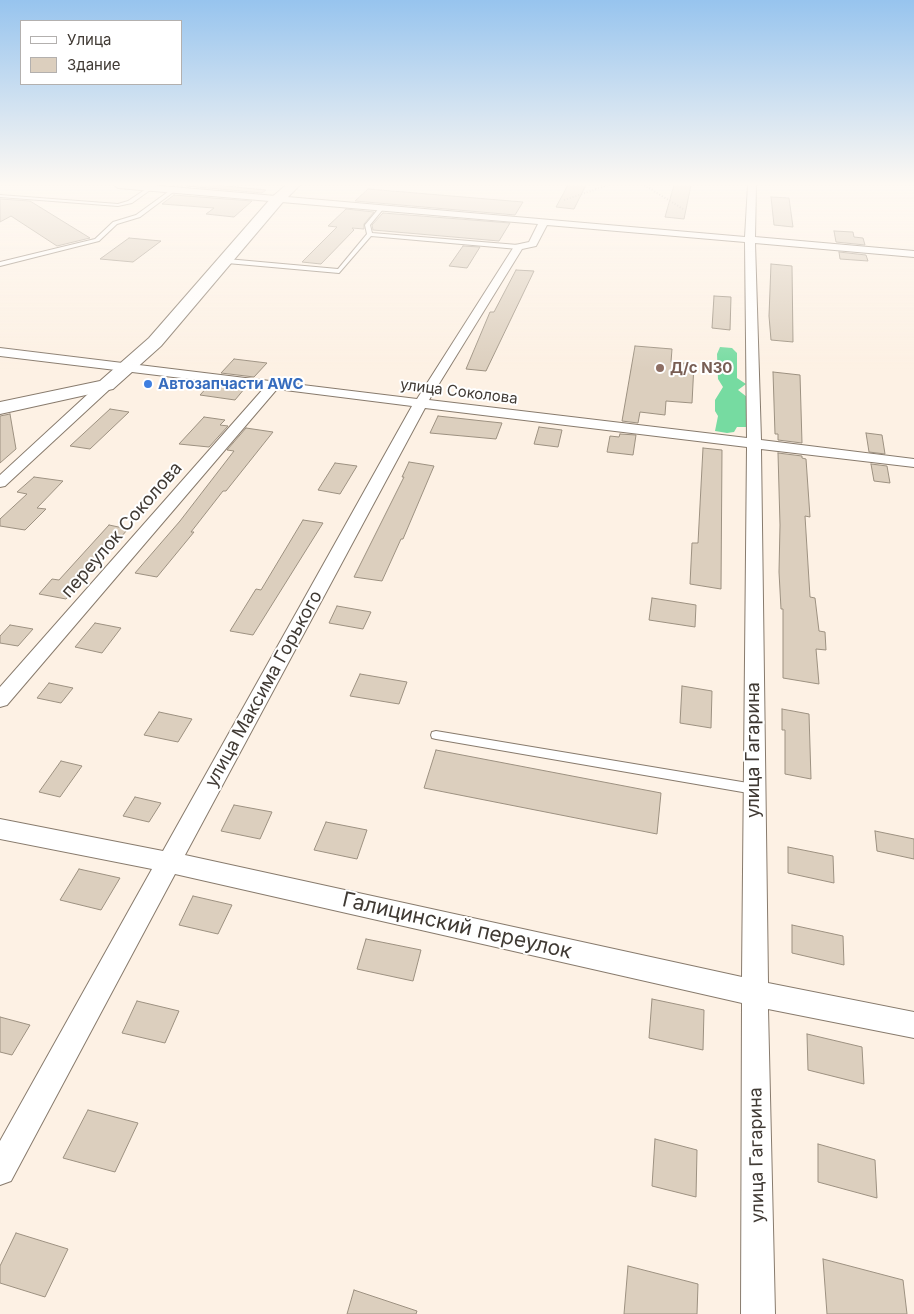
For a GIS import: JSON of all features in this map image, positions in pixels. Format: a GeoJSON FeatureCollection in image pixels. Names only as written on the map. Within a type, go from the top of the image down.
{"type":"FeatureCollection","features":[{"type":"Feature","properties":{"kind":"main road"},"geometry":{"type":"LineString","coordinates":[[0,408],[106,385],[156,342],[239,246]]}},
{"type":"Feature","properties":{"kind":"street","name":"улица Максима Горького"},"geometry":{"type":"LineString","coordinates":[[0,1170],[420,404],[518,247],[521,246]]}},
{"type":"Feature","properties":{"kind":"street","name":"улица Гагарина"},"geometry":{"type":"LineString","coordinates":[[750,246],[754,442],[754,790],[758,1314]]}},
{"type":"Feature","properties":{"kind":"street"},"geometry":{"type":"LineString","coordinates":[[824,246],[914,254]]}},
{"type":"Feature","properties":{"kind":"street","name":"улица Соколова"},"geometry":{"type":"LineString","coordinates":[[0,352],[128,366],[420,404],[754,442],[914,463]]}},
{"type":"Feature","properties":{"kind":"street"},"geometry":{"type":"LineString","coordinates":[[0,483],[106,385]]}},
{"type":"Feature","properties":{"kind":"street","name":"переулок Соколова"},"geometry":{"type":"LineString","coordinates":[[0,700],[274,385]]}},
{"type":"Feature","properties":{"kind":"street","name":"Галицинский переулок"},"geometry":{"type":"LineString","coordinates":[[0,829],[169,862],[755,993],[914,1025]]}},
{"type":"Feature","properties":{"kind":"lane"},"geometry":{"type":"LineString","coordinates":[[0,264],[71,246]]}},
{"type":"Feature","properties":{"kind":"lane"},"geometry":{"type":"LineString","coordinates":[[227,261],[339,271],[360,246]]}},
{"type":"Feature","properties":{"kind":"lane"},"geometry":{"type":"LineString","coordinates":[[510,246],[518,247]]}},
{"type":"Feature","properties":{"kind":"lane"},"geometry":{"type":"LineString","coordinates":[[436,735],[754,790]]}},
{"type":"Feature","properties":{"kind":"green space"},"geometry":{"type":"Polygon","coordinates":[[[720,347],[732,348],[737,353],[737,378],[746,384],[738,390],[747,397],[749,411],[746,413],[752,427],[737,427],[734,432],[727,433],[715,431],[718,416],[715,411],[715,400],[723,387],[718,379],[717,354],[720,347]]]}},
{"type":"Feature","properties":{"kind":"building"},"geometry":{"type":"Polygon","coordinates":[[[118,246],[154,246],[133,262],[100,259],[118,246]]]}},
{"type":"Feature","properties":{"kind":"building"},"geometry":{"type":"Polygon","coordinates":[[[318,246],[338,246],[321,264],[302,262],[318,246]]]}},
{"type":"Feature","properties":{"kind":"building"},"geometry":{"type":"Polygon","coordinates":[[[463,246],[480,247],[467,268],[449,266],[463,246]]]}},
{"type":"Feature","properties":{"kind":"building"},"geometry":{"type":"Polygon","coordinates":[[[839,252],[866,255],[868,261],[840,259],[839,252]]]}},
{"type":"Feature","properties":{"kind":"building"},"geometry":{"type":"Polygon","coordinates":[[[771,264],[792,266],[793,342],[771,340],[769,316],[771,264]]]}},
{"type":"Feature","properties":{"kind":"building"},"geometry":{"type":"Polygon","coordinates":[[[516,270],[534,271],[486,371],[466,369],[490,312],[494,312],[516,270]]]}},
{"type":"Feature","properties":{"kind":"building"},"geometry":{"type":"Polygon","coordinates":[[[714,296],[731,297],[730,330],[712,328],[714,296]]]}},
{"type":"Feature","properties":{"kind":"building"},"geometry":{"type":"Polygon","coordinates":[[[635,346],[672,349],[671,362],[694,364],[692,403],[666,401],[665,415],[640,412],[638,423],[622,421],[635,346]]]}},
{"type":"Feature","properties":{"kind":"building"},"geometry":{"type":"Polygon","coordinates":[[[234,359],[267,363],[254,377],[221,373],[234,359]]]}},
{"type":"Feature","properties":{"kind":"building"},"geometry":{"type":"Polygon","coordinates":[[[773,372],[800,375],[802,443],[778,440],[778,434],[775,434],[773,372]]]}},
{"type":"Feature","properties":{"kind":"building"},"geometry":{"type":"Polygon","coordinates":[[[211,383],[245,388],[235,400],[200,395],[211,383]]]}},
{"type":"Feature","properties":{"kind":"building"},"geometry":{"type":"Polygon","coordinates":[[[110,409],[129,412],[90,449],[70,446],[110,409]]]}},
{"type":"Feature","properties":{"kind":"building"},"geometry":{"type":"Polygon","coordinates":[[[10,414],[16,449],[0,463],[0,416],[10,414]]]}},
{"type":"Feature","properties":{"kind":"building"},"geometry":{"type":"Polygon","coordinates":[[[438,416],[502,423],[496,439],[430,433],[438,416]]]}},
{"type":"Feature","properties":{"kind":"building"},"geometry":{"type":"Polygon","coordinates":[[[204,417],[225,420],[220,425],[228,426],[209,447],[179,444],[204,417]]]}},
{"type":"Feature","properties":{"kind":"building"},"geometry":{"type":"Polygon","coordinates":[[[539,427],[562,430],[558,447],[534,444],[539,427]]]}},
{"type":"Feature","properties":{"kind":"building"},"geometry":{"type":"Polygon","coordinates":[[[246,428],[273,432],[226,491],[223,491],[191,532],[194,532],[157,577],[135,573],[180,521],[234,451],[227,450],[246,428]]]}},
{"type":"Feature","properties":{"kind":"building"},"geometry":{"type":"Polygon","coordinates":[[[866,433],[882,435],[885,454],[869,452],[866,433]]]}},
{"type":"Feature","properties":{"kind":"building"},"geometry":{"type":"Polygon","coordinates":[[[620,434],[636,435],[633,455],[607,452],[610,436],[619,437],[620,434]]]}},
{"type":"Feature","properties":{"kind":"building"},"geometry":{"type":"Polygon","coordinates":[[[703,448],[722,450],[721,589],[690,584],[692,543],[698,543],[703,448]]]}},
{"type":"Feature","properties":{"kind":"building"},"geometry":{"type":"Polygon","coordinates":[[[778,453],[802,456],[802,458],[806,459],[810,517],[805,516],[810,597],[815,598],[819,631],[825,632],[826,650],[816,649],[819,684],[783,678],[783,609],[781,609],[779,572],[778,453]]]}},
{"type":"Feature","properties":{"kind":"building"},"geometry":{"type":"Polygon","coordinates":[[[409,462],[434,466],[403,539],[401,539],[382,581],[354,577],[404,477],[402,477],[409,462]]]}},
{"type":"Feature","properties":{"kind":"building"},"geometry":{"type":"Polygon","coordinates":[[[335,463],[357,466],[340,494],[318,490],[335,463]]]}},
{"type":"Feature","properties":{"kind":"building"},"geometry":{"type":"Polygon","coordinates":[[[871,464],[887,466],[890,483],[874,481],[871,464]]]}},
{"type":"Feature","properties":{"kind":"building"},"geometry":{"type":"Polygon","coordinates":[[[34,477],[63,481],[37,508],[46,509],[25,530],[0,526],[0,519],[27,494],[17,492],[34,477]]]}},
{"type":"Feature","properties":{"kind":"building"},"geometry":{"type":"Polygon","coordinates":[[[303,520],[323,523],[253,635],[230,631],[256,589],[261,590],[303,520]]]}},
{"type":"Feature","properties":{"kind":"building"},"geometry":{"type":"Polygon","coordinates":[[[109,525],[128,529],[66,599],[39,594],[52,579],[59,580],[109,525]]]}},
{"type":"Feature","properties":{"kind":"building"},"geometry":{"type":"Polygon","coordinates":[[[652,598],[696,605],[695,627],[649,620],[652,598]]]}},
{"type":"Feature","properties":{"kind":"building"},"geometry":{"type":"Polygon","coordinates":[[[337,606],[371,612],[363,629],[329,623],[337,606]]]}},
{"type":"Feature","properties":{"kind":"building"},"geometry":{"type":"Polygon","coordinates":[[[95,623],[121,628],[102,653],[75,647],[95,623]]]}},
{"type":"Feature","properties":{"kind":"building"},"geometry":{"type":"Polygon","coordinates":[[[10,625],[33,629],[18,646],[0,643],[0,636],[10,625]]]}},
{"type":"Feature","properties":{"kind":"building"},"geometry":{"type":"Polygon","coordinates":[[[360,674],[407,682],[399,704],[350,696],[360,674]]]}},
{"type":"Feature","properties":{"kind":"building"},"geometry":{"type":"Polygon","coordinates":[[[49,683],[73,688],[61,703],[37,698],[49,683]]]}},
{"type":"Feature","properties":{"kind":"building"},"geometry":{"type":"Polygon","coordinates":[[[682,686],[712,691],[711,728],[680,723],[682,686]]]}},
{"type":"Feature","properties":{"kind":"building"},"geometry":{"type":"Polygon","coordinates":[[[782,709],[809,714],[811,779],[785,774],[785,730],[782,730],[782,709]]]}},
{"type":"Feature","properties":{"kind":"building"},"geometry":{"type":"Polygon","coordinates":[[[159,712],[192,719],[178,742],[144,735],[159,712]]]}},
{"type":"Feature","properties":{"kind":"building"},"geometry":{"type":"Polygon","coordinates":[[[436,750],[661,793],[657,834],[424,788],[436,750]]]}},
{"type":"Feature","properties":{"kind":"building"},"geometry":{"type":"Polygon","coordinates":[[[61,761],[82,766],[60,797],[39,792],[61,761]]]}},
{"type":"Feature","properties":{"kind":"building"},"geometry":{"type":"Polygon","coordinates":[[[135,797],[161,803],[149,822],[123,816],[135,797]]]}},
{"type":"Feature","properties":{"kind":"building"},"geometry":{"type":"Polygon","coordinates":[[[234,805],[272,812],[260,839],[221,831],[234,805]]]}},
{"type":"Feature","properties":{"kind":"building"},"geometry":{"type":"Polygon","coordinates":[[[326,822],[367,830],[357,859],[314,850],[326,822]]]}},
{"type":"Feature","properties":{"kind":"building"},"geometry":{"type":"Polygon","coordinates":[[[875,831],[914,839],[914,859],[877,851],[875,831]]]}},
{"type":"Feature","properties":{"kind":"building"},"geometry":{"type":"Polygon","coordinates":[[[788,847],[833,856],[834,883],[788,873],[788,847]]]}},
{"type":"Feature","properties":{"kind":"building"},"geometry":{"type":"Polygon","coordinates":[[[79,869],[120,878],[101,910],[60,900],[79,869]]]}},
{"type":"Feature","properties":{"kind":"building"},"geometry":{"type":"Polygon","coordinates":[[[193,896],[232,905],[218,934],[179,925],[193,896]]]}},
{"type":"Feature","properties":{"kind":"building"},"geometry":{"type":"Polygon","coordinates":[[[792,925],[843,936],[844,965],[792,953],[792,925]]]}},
{"type":"Feature","properties":{"kind":"building"},"geometry":{"type":"Polygon","coordinates":[[[366,939],[421,950],[413,981],[357,969],[366,939]]]}},
{"type":"Feature","properties":{"kind":"building"},"geometry":{"type":"Polygon","coordinates":[[[652,999],[704,1010],[703,1050],[649,1038],[652,999]]]}},
{"type":"Feature","properties":{"kind":"building"},"geometry":{"type":"Polygon","coordinates":[[[137,1001],[179,1011],[165,1043],[122,1033],[137,1001]]]}},
{"type":"Feature","properties":{"kind":"building"},"geometry":{"type":"Polygon","coordinates":[[[0,1017],[30,1025],[12,1055],[0,1052],[0,1017]]]}},
{"type":"Feature","properties":{"kind":"building"},"geometry":{"type":"Polygon","coordinates":[[[807,1034],[862,1047],[864,1084],[808,1070],[807,1034]]]}},
{"type":"Feature","properties":{"kind":"building"},"geometry":{"type":"Polygon","coordinates":[[[88,1110],[138,1123],[115,1172],[63,1158],[88,1110]]]}},
{"type":"Feature","properties":{"kind":"building"},"geometry":{"type":"Polygon","coordinates":[[[655,1139],[697,1150],[696,1197],[652,1186],[655,1139]]]}},
{"type":"Feature","properties":{"kind":"building"},"geometry":{"type":"Polygon","coordinates":[[[818,1144],[875,1160],[877,1198],[818,1182],[818,1144]]]}},
{"type":"Feature","properties":{"kind":"building"},"geometry":{"type":"Polygon","coordinates":[[[16,1233],[68,1249],[45,1297],[0,1283],[0,1266],[16,1233]]]}},
{"type":"Feature","properties":{"kind":"building"},"geometry":{"type":"Polygon","coordinates":[[[823,1259],[903,1280],[907,1314],[827,1314],[823,1259]]]}},
{"type":"Feature","properties":{"kind":"building"},"geometry":{"type":"Polygon","coordinates":[[[628,1266],[698,1284],[697,1314],[624,1314],[628,1266]]]}},
{"type":"Feature","properties":{"kind":"building"},"geometry":{"type":"Polygon","coordinates":[[[354,1290],[417,1311],[416,1314],[347,1314],[354,1290]]]}},
{"type":"Feature","properties":{"kind":"place","name":"Д/с N30"},"geometry":{"type":"Point","coordinates":[660,368]}},
{"type":"Feature","properties":{"kind":"place","name":"Автозапчасти AWC"},"geometry":{"type":"Point","coordinates":[148,384]}}]}
